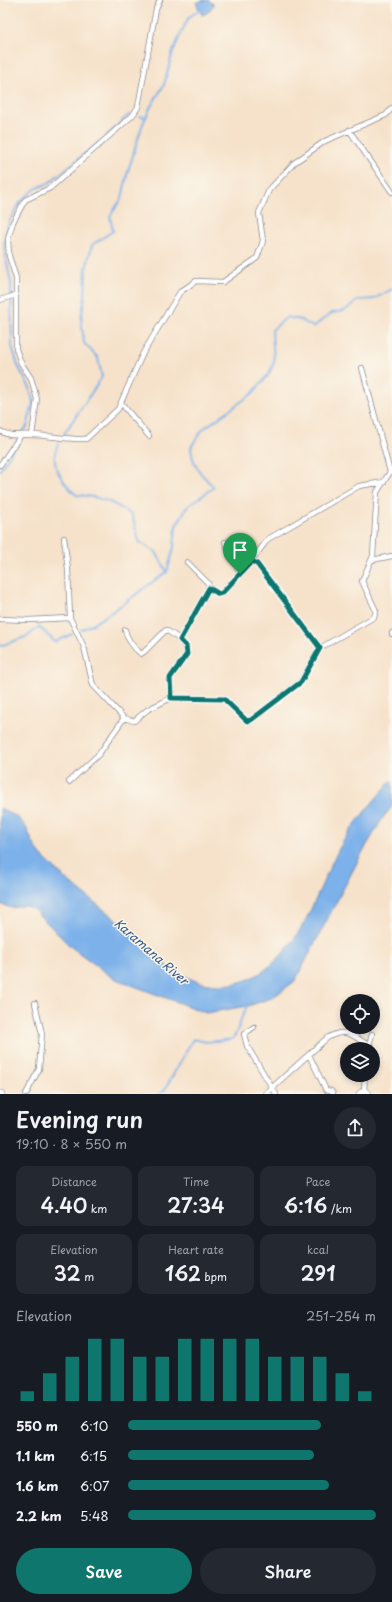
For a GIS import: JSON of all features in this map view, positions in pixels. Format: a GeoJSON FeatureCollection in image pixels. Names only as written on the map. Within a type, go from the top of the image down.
{"type":"FeatureCollection","features":[{"type":"Feature","properties":{"kind":"street"},"geometry":{"type":"LineString","coordinates":[[32,435],[37,399],[32,378],[21,363],[16,349],[16,278],[9,256],[8,239],[13,222],[25,200],[50,188],[133,116],[138,107],[154,16],[160,0]]}},
{"type":"Feature","properties":{"kind":"street"},"geometry":{"type":"LineString","coordinates":[[0,431],[10,436],[32,435],[71,440],[86,439],[118,409],[143,353],[180,292],[196,281],[223,282],[257,258],[264,241],[259,213],[269,190],[294,163],[325,141],[386,115],[392,108]]}},
{"type":"Feature","properties":{"kind":"street"},"geometry":{"type":"LineString","coordinates":[[349,130],[392,192]]}},
{"type":"Feature","properties":{"kind":"street"},"geometry":{"type":"LineString","coordinates":[[0,300],[16,295]]}},
{"type":"Feature","properties":{"kind":"street"},"geometry":{"type":"LineString","coordinates":[[64,538],[68,569],[70,618],[84,647],[93,685],[124,718],[134,721],[147,710],[171,698],[224,699],[247,721],[251,720],[301,682],[320,648],[374,617],[376,611],[362,581],[373,556],[377,492],[391,470],[362,368]]}},
{"type":"Feature","properties":{"kind":"street"},"geometry":{"type":"LineString","coordinates":[[121,403],[149,436]]}},
{"type":"Feature","properties":{"kind":"street"},"geometry":{"type":"LineString","coordinates":[[0,465],[21,436]]}},
{"type":"Feature","properties":{"kind":"street"},"geometry":{"type":"LineString","coordinates":[[187,562],[208,583],[209,588],[219,594],[222,593],[250,563],[268,539],[359,486],[384,482]]}},
{"type":"Feature","properties":{"kind":"street"},"geometry":{"type":"LineString","coordinates":[[225,542],[240,574]]}},
{"type":"Feature","properties":{"kind":"street"},"geometry":{"type":"LineString","coordinates":[[372,560],[392,556]]}},
{"type":"Feature","properties":{"kind":"street"},"geometry":{"type":"LineString","coordinates":[[250,563],[252,561],[257,564],[320,648]]}},
{"type":"Feature","properties":{"kind":"street"},"geometry":{"type":"LineString","coordinates":[[180,640],[209,588]]}},
{"type":"Feature","properties":{"kind":"street"},"geometry":{"type":"LineString","coordinates":[[0,619],[28,620],[70,618]]}},
{"type":"Feature","properties":{"kind":"street"},"geometry":{"type":"LineString","coordinates":[[125,630],[127,637],[140,654],[144,652],[166,630],[186,646],[187,654],[170,678],[171,698]]}},
{"type":"Feature","properties":{"kind":"street"},"geometry":{"type":"LineString","coordinates":[[70,782],[99,754],[124,718]]}},
{"type":"Feature","properties":{"kind":"street"},"geometry":{"type":"LineString","coordinates":[[26,1094],[39,1069],[42,1034],[35,1003]]}},
{"type":"Feature","properties":{"kind":"street"},"geometry":{"type":"LineString","coordinates":[[254,1027],[244,1034],[247,1046],[276,1094]]}},
{"type":"Feature","properties":{"kind":"street"},"geometry":{"type":"LineString","coordinates":[[265,1094],[327,1038],[338,1031],[348,1032],[361,1042]]}},
{"type":"Feature","properties":{"kind":"street"},"geometry":{"type":"LineString","coordinates":[[370,1042],[372,1034]]}},
{"type":"Feature","properties":{"kind":"street"},"geometry":{"type":"LineString","coordinates":[[309,1055],[326,1090],[331,1091],[333,1094]]}},
{"type":"Feature","properties":{"kind":"street"},"geometry":{"type":"LineString","coordinates":[[364,1093],[365,1082]]}},
{"type":"Feature","properties":{"kind":"water"},"geometry":{"type":"Polygon","coordinates":[[[203,0],[209,0],[214,5],[207,13],[202,15],[196,3],[203,0]]]}},
{"type":"Feature","properties":{"kind":"water","name":"Karamana River"},"geometry":{"type":"Polygon","coordinates":[[[392,780],[392,807],[384,816],[361,855],[295,981],[272,998],[248,1006],[206,1013],[113,978],[70,946],[33,909],[25,906],[12,908],[0,904],[0,808],[18,818],[23,823],[40,854],[63,877],[128,929],[158,958],[174,970],[190,979],[207,984],[223,985],[240,982],[255,976],[271,965],[285,951],[302,927],[309,914],[340,847],[364,812],[392,780]]]}},
{"type":"Feature","properties":{"kind":"waterway"},"geometry":{"type":"LineString","coordinates":[[64,434],[102,377],[98,358],[84,343],[81,319],[85,296],[86,269],[92,245],[113,231],[110,216],[122,198],[128,171],[142,126],[151,106],[164,85],[172,54],[183,29],[189,17],[200,10]]}},
{"type":"Feature","properties":{"kind":"waterway"},"geometry":{"type":"LineString","coordinates":[[106,136],[130,114]]}},
{"type":"Feature","properties":{"kind":"waterway"},"geometry":{"type":"LineString","coordinates":[[139,116],[146,117]]}},
{"type":"Feature","properties":{"kind":"waterway"},"geometry":{"type":"LineString","coordinates":[[23,431],[27,427],[33,403],[30,388],[18,366],[12,346],[11,284],[4,246],[8,224],[20,202],[35,189],[49,183],[100,141]]}},
{"type":"Feature","properties":{"kind":"waterway"},"geometry":{"type":"LineString","coordinates":[[167,572],[174,547],[176,526],[187,507],[214,487],[205,478],[195,464],[191,447],[203,429],[252,394],[269,374],[274,363],[272,330],[287,317],[301,320],[313,327],[332,313],[344,311],[359,300],[374,299],[392,289]]}},
{"type":"Feature","properties":{"kind":"waterway"},"geometry":{"type":"LineString","coordinates":[[18,443],[21,439]]}},
{"type":"Feature","properties":{"kind":"waterway"},"geometry":{"type":"LineString","coordinates":[[59,443],[56,450],[55,465],[61,478],[66,484],[76,495],[106,500],[132,515],[139,542],[156,552],[167,572],[115,610],[81,630]]}},
{"type":"Feature","properties":{"kind":"waterway"},"geometry":{"type":"LineString","coordinates":[[0,470],[14,448]]}},
{"type":"Feature","properties":{"kind":"waterway"},"geometry":{"type":"LineString","coordinates":[[0,646],[28,636],[39,627],[55,642],[72,634]]}},
{"type":"Feature","properties":{"kind":"waterway"},"geometry":{"type":"LineString","coordinates":[[159,1094],[164,1091],[193,1039],[207,1042],[233,1039],[243,1013],[248,1005]]}},
{"type":"Feature","properties":{"kind":"route"},"geometry":{"type":"LineString","coordinates":[[252,561],[257,564],[320,648],[301,682],[251,720],[247,721],[224,699],[171,698],[170,678],[187,654],[186,646],[180,640],[209,588],[219,594],[222,593],[240,574],[252,561]]}}]}
